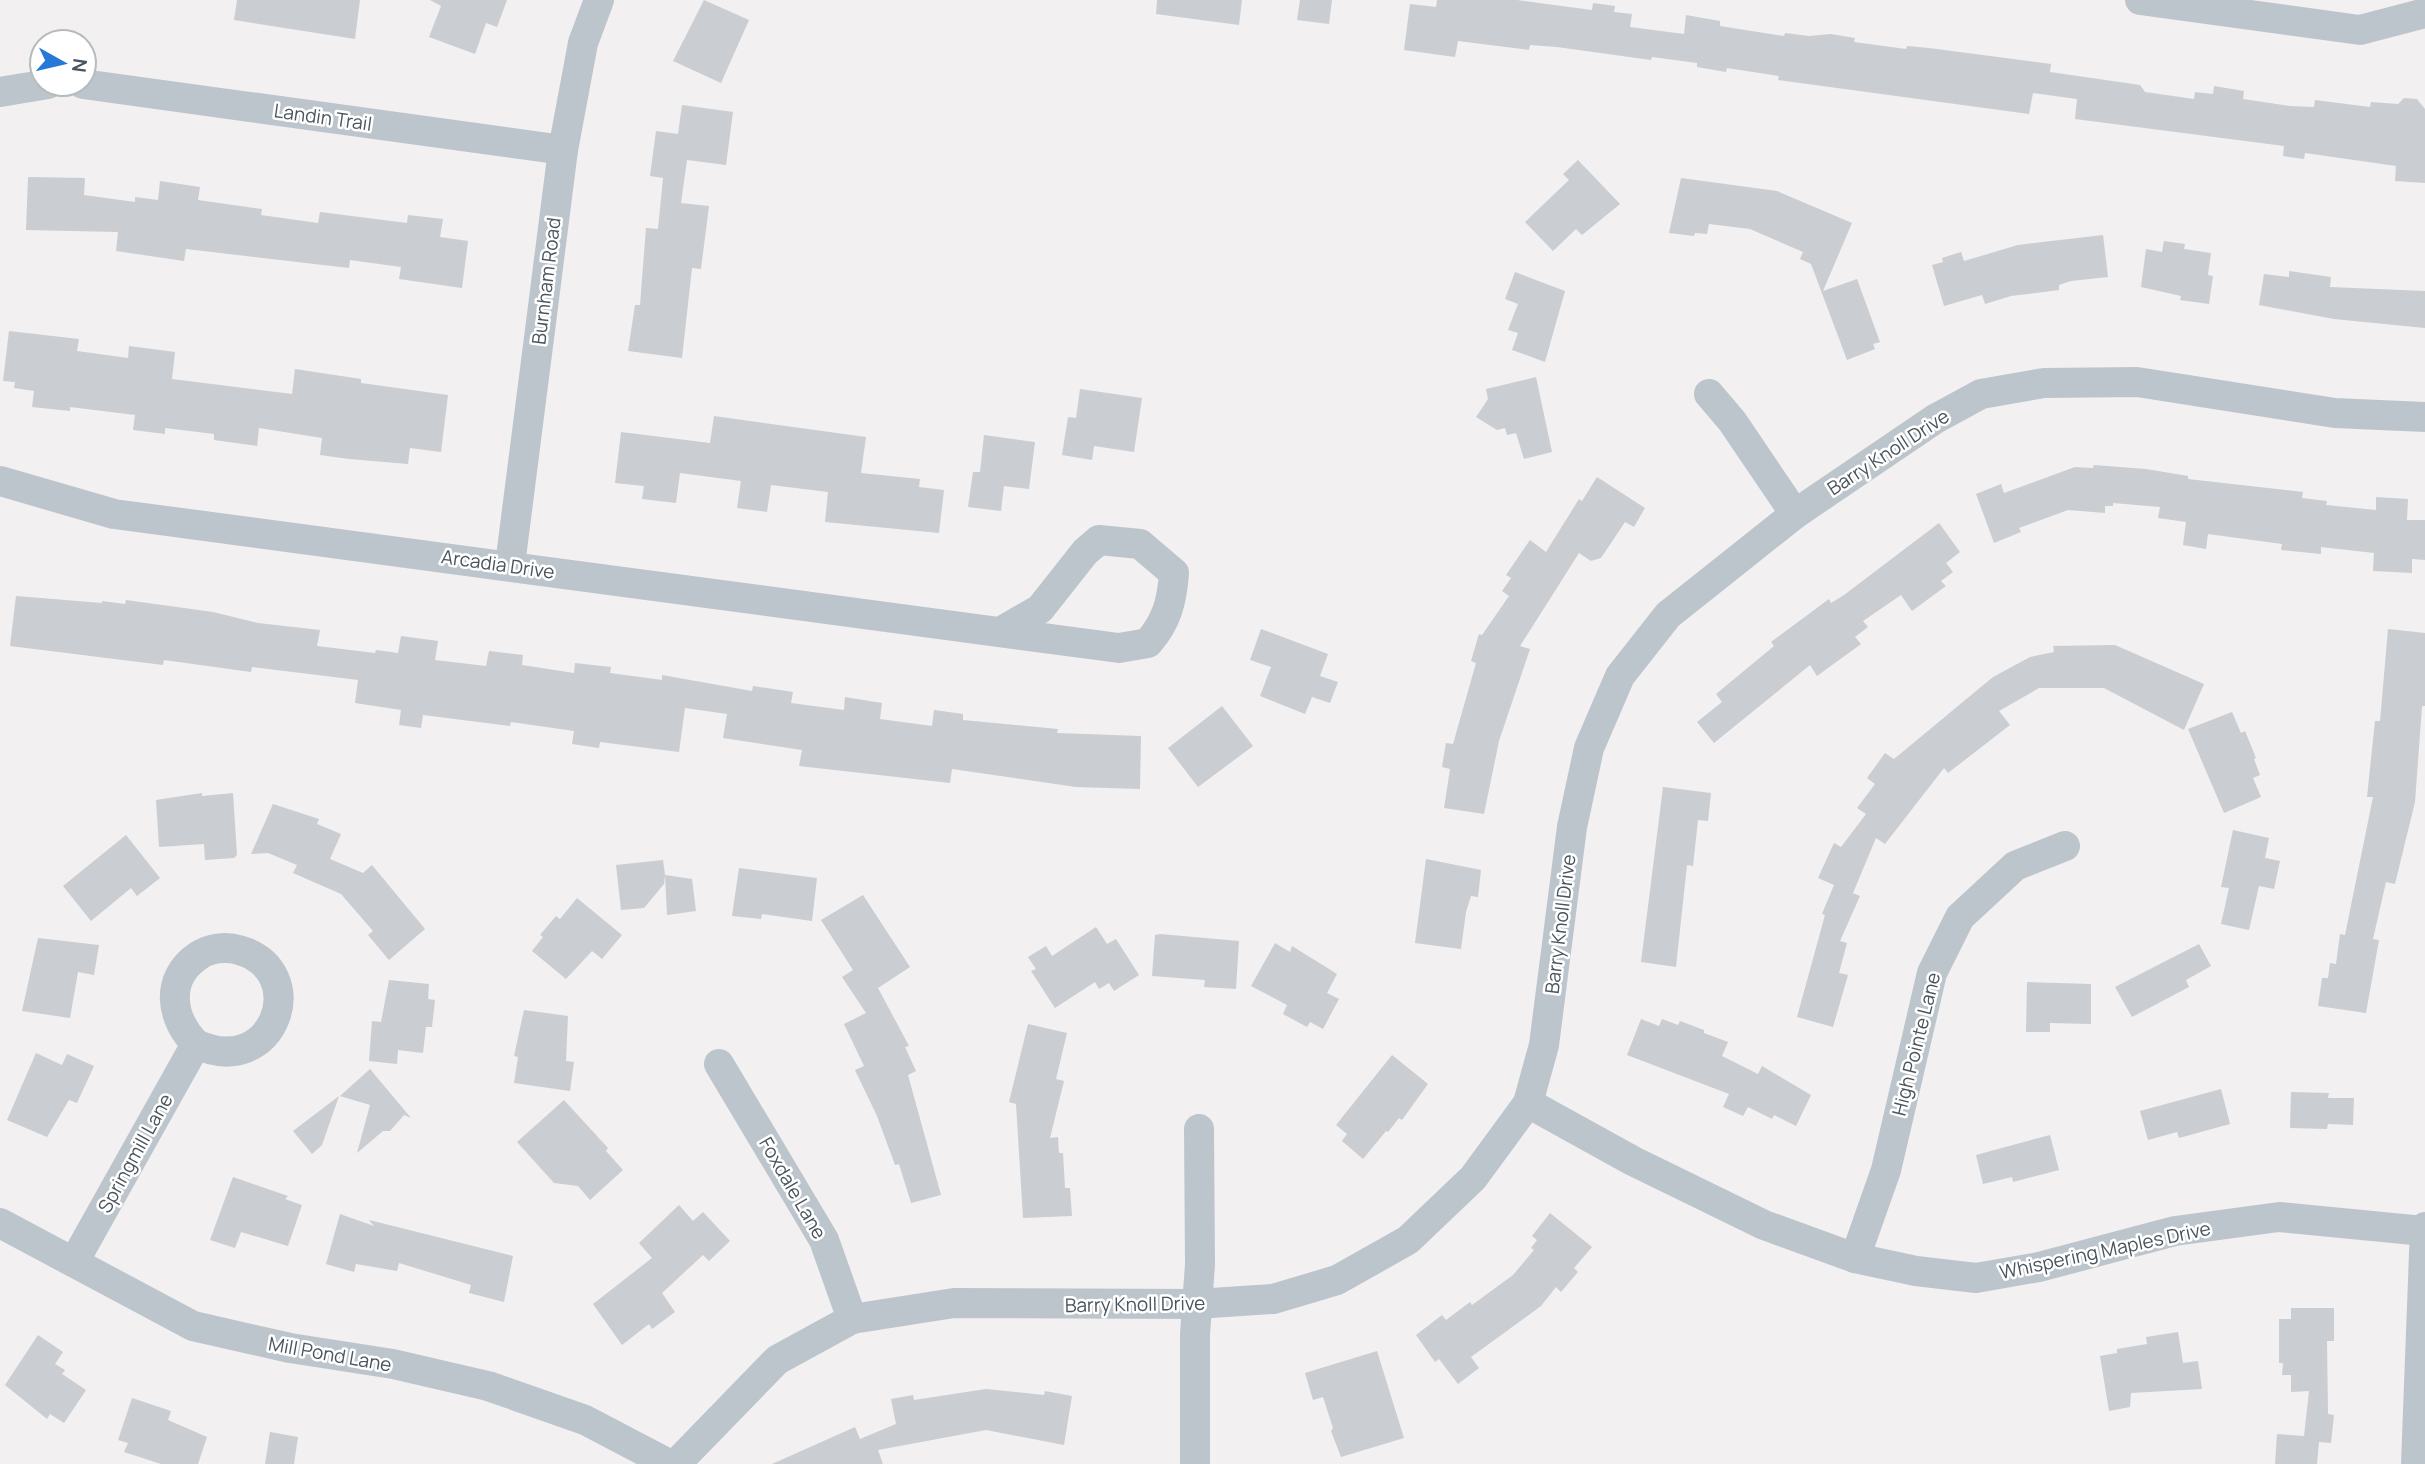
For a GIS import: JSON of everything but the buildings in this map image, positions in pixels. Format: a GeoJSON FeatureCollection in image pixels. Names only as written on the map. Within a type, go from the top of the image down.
{"type":"FeatureCollection","features":[{"type":"Feature","properties":{"kind":"street","name":"Burnham Road"},"geometry":{"type":"LineString","coordinates":[[510,565],[563,150],[583,43],[599,0]]}},
{"type":"Feature","properties":{"kind":"street"},"geometry":{"type":"LineString","coordinates":[[2140,0],[2360,30],[2425,13]]}},
{"type":"Feature","properties":{"kind":"street","name":"Landin Trail"},"geometry":{"type":"LineString","coordinates":[[98,86],[563,150]]}},
{"type":"Feature","properties":{"kind":"street"},"geometry":{"type":"LineString","coordinates":[[0,92],[28,87]]}},
{"type":"Feature","properties":{"kind":"street","name":"Barry Knoll Drive"},"geometry":{"type":"LineString","coordinates":[[676,1464],[777,1360],[852,1319],[954,1303],[1196,1304],[1273,1299],[1337,1280],[1408,1240],[1474,1178],[1528,1103],[1544,1045],[1575,813],[1589,748],[1620,676],[1668,615],[1795,514],[1935,419],[1981,394],[2044,383],[2137,382],[2335,413],[2425,417]]}},
{"type":"Feature","properties":{"kind":"street"},"geometry":{"type":"LineString","coordinates":[[1709,394],[1732,421],[1795,514]]}},
{"type":"Feature","properties":{"kind":"street","name":"Arcadia Drive"},"geometry":{"type":"LineString","coordinates":[[0,481],[114,514],[1119,648],[1148,643],[1164,625],[1173,597],[1174,573],[1160,558],[1140,544],[1099,540],[1040,609],[1000,632]]}},
{"type":"Feature","properties":{"kind":"street","name":"High Pointe Lane"},"geometry":{"type":"LineString","coordinates":[[1855,1258],[1886,1170],[1932,973],[1960,917],[2015,866],[2065,846]]}},
{"type":"Feature","properties":{"kind":"street","name":"Springmill Lane"},"geometry":{"type":"LineString","coordinates":[[74,1262],[196,1044]]}},
{"type":"Feature","properties":{"kind":"street","name":"Foxdale Lane"},"geometry":{"type":"LineString","coordinates":[[719,1064],[824,1240],[852,1319]]}},
{"type":"Feature","properties":{"kind":"street","name":"Whispering Maples Drive"},"geometry":{"type":"LineString","coordinates":[[1528,1103],[1633,1161],[1764,1225],[1855,1258],[1916,1271],[1976,1278],[2039,1267],[2175,1231],[2279,1217],[2425,1229]]}},
{"type":"Feature","properties":{"kind":"street"},"geometry":{"type":"LineString","coordinates":[[1195,1464],[1192,1430],[1200,1264],[1199,1129]]}},
{"type":"Feature","properties":{"kind":"street","name":"Mill Pond Lane"},"geometry":{"type":"LineString","coordinates":[[0,1223],[193,1326],[290,1348],[393,1364],[488,1386],[584,1420],[669,1464]]}},
{"type":"Feature","properties":{"kind":"street"},"geometry":{"type":"LineString","coordinates":[[2416,1464],[2425,1229]]}}]}
